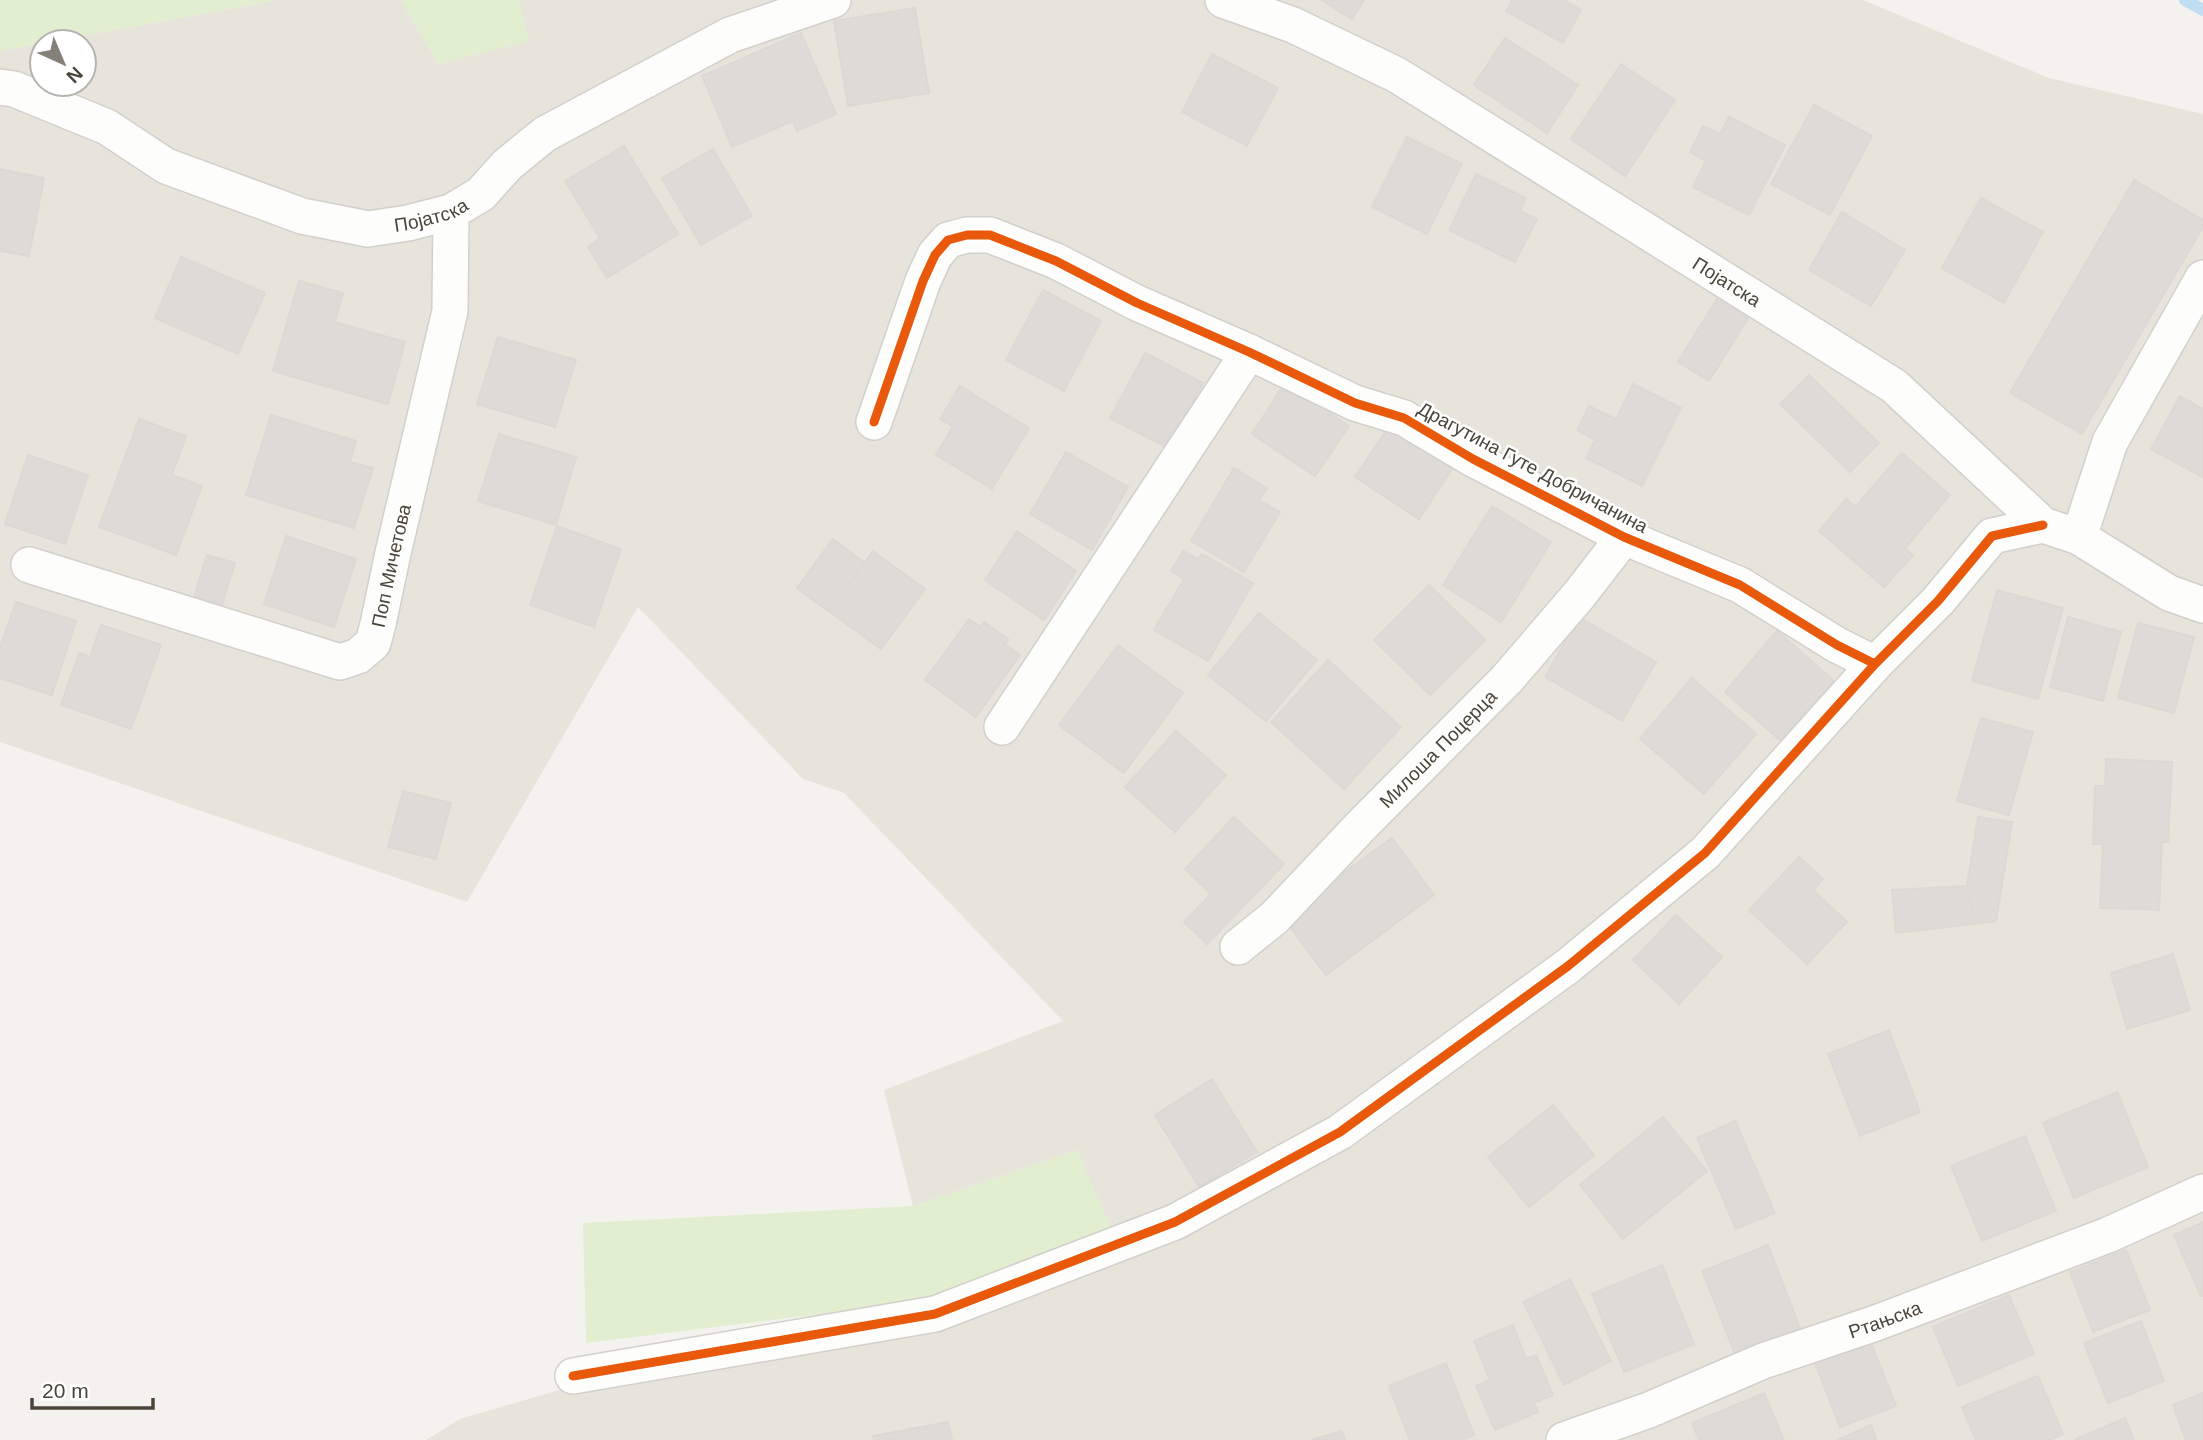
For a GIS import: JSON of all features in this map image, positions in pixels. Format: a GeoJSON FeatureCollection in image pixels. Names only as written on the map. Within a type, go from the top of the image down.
{"type":"FeatureCollection","features":[{"type":"Feature","properties":{"kind":"street","name":"Појатска"},"geometry":{"type":"LineString","coordinates":[[0,87],[14,89],[107,127],[166,166],[302,216],[368,229],[408,223],[451,212],[481,194],[507,165],[545,134],[730,35],[833,0]]}},
{"type":"Feature","properties":{"kind":"street","name":"Појатска"},"geometry":{"type":"LineString","coordinates":[[1223,0],[1293,25],[1397,75],[1894,386],[2043,525],[2079,537],[2169,593],[2203,605]]}},
{"type":"Feature","properties":{"kind":"street","name":"Поп Мичетова"},"geometry":{"type":"LineString","coordinates":[[29,565],[340,662],[358,656],[373,643],[379,624],[450,311],[451,212]]}},
{"type":"Feature","properties":{"kind":"street","name":"Драгутина Гуте Добричанина"},"geometry":{"type":"LineString","coordinates":[[874,422],[923,281],[936,254],[948,240],[967,235],[990,235],[1056,261],[1137,303],[1250,352],[1355,403],[1404,418],[1473,459],[1624,537],[1740,585],[1837,645],[1875,664]]}},
{"type":"Feature","properties":{"kind":"street"},"geometry":{"type":"LineString","coordinates":[[2079,537],[2110,442],[2203,278]]}},
{"type":"Feature","properties":{"kind":"street"},"geometry":{"type":"LineString","coordinates":[[1002,727],[1250,352]]}},
{"type":"Feature","properties":{"kind":"street"},"geometry":{"type":"LineString","coordinates":[[573,1376],[935,1314],[1175,1223],[1340,1132],[1569,966],[1704,853],[1875,664],[1938,601],[1992,536],[2043,525]]}},
{"type":"Feature","properties":{"kind":"street","name":"Милоша Поцерца"},"geometry":{"type":"LineString","coordinates":[[1238,947],[1274,918],[1507,679],[1624,537]]}},
{"type":"Feature","properties":{"kind":"street","name":"Ртањска"},"geometry":{"type":"LineString","coordinates":[[1564,1440],[1648,1410],[1763,1362],[2108,1235],[2203,1192]]}},
{"type":"Feature","properties":{"kind":"shaded area"},"geometry":{"type":"Polygon","coordinates":[[[278,0],[401,0],[438,64],[529,41],[519,0],[1863,0],[2049,78],[2203,114],[2203,1440],[426,1440],[460,1419],[1110,1228],[1077,1150],[913,1206],[884,1090],[1063,1021],[844,793],[803,779],[638,607],[467,902],[0,742],[0,51],[28,46],[28,98],[98,98],[98,33],[278,0]]]}},
{"type":"Feature","properties":{"kind":"green space"},"geometry":{"type":"Polygon","coordinates":[[[0,0],[278,0],[98,33],[98,28],[28,28],[28,46],[0,51],[0,0]]]}},
{"type":"Feature","properties":{"kind":"green space"},"geometry":{"type":"Polygon","coordinates":[[[401,0],[519,0],[530,41],[438,64],[401,0]]]}},
{"type":"Feature","properties":{"kind":"green space"},"geometry":{"type":"Polygon","coordinates":[[[1077,1150],[1111,1228],[934,1300],[586,1343],[583,1223],[913,1206],[1077,1150]]]}},
{"type":"Feature","properties":{"kind":"building"},"geometry":{"type":"Polygon","coordinates":[[[1322,0],[1364,0],[1352,19],[1322,0]]]}},
{"type":"Feature","properties":{"kind":"building"},"geometry":{"type":"Polygon","coordinates":[[[1512,0],[1564,0],[1581,10],[1563,43],[1506,11],[1512,0]]]}},
{"type":"Feature","properties":{"kind":"building"},"geometry":{"type":"Polygon","coordinates":[[[915,8],[929,93],[848,106],[834,21],[915,8]]]}},
{"type":"Feature","properties":{"kind":"building"},"geometry":{"type":"Polygon","coordinates":[[[801,33],[836,114],[797,131],[793,121],[732,147],[702,76],[801,33]]]}},
{"type":"Feature","properties":{"kind":"building"},"geometry":{"type":"Polygon","coordinates":[[[1505,38],[1578,85],[1547,133],[1474,85],[1505,38]]]}},
{"type":"Feature","properties":{"kind":"building"},"geometry":{"type":"Polygon","coordinates":[[[1212,54],[1278,88],[1247,146],[1182,112],[1212,54]]]}},
{"type":"Feature","properties":{"kind":"building"},"geometry":{"type":"Polygon","coordinates":[[[1621,64],[1675,100],[1625,176],[1571,139],[1621,64]]]}},
{"type":"Feature","properties":{"kind":"building"},"geometry":{"type":"Polygon","coordinates":[[[1814,105],[1872,136],[1830,215],[1771,184],[1814,105]]]}},
{"type":"Feature","properties":{"kind":"building"},"geometry":{"type":"Polygon","coordinates":[[[1729,117],[1785,145],[1749,215],[1693,187],[1706,161],[1690,152],[1703,126],[1720,134],[1729,117]]]}},
{"type":"Feature","properties":{"kind":"building"},"geometry":{"type":"Polygon","coordinates":[[[1407,137],[1462,164],[1427,234],[1372,207],[1407,137]]]}},
{"type":"Feature","properties":{"kind":"building"},"geometry":{"type":"Polygon","coordinates":[[[624,146],[678,234],[607,278],[588,247],[600,238],[565,181],[624,146]]]}},
{"type":"Feature","properties":{"kind":"building"},"geometry":{"type":"Polygon","coordinates":[[[713,149],[752,216],[701,245],[662,178],[713,149]]]}},
{"type":"Feature","properties":{"kind":"building"},"geometry":{"type":"Polygon","coordinates":[[[0,169],[44,178],[29,256],[0,251],[0,169]]]}},
{"type":"Feature","properties":{"kind":"building"},"geometry":{"type":"Polygon","coordinates":[[[1476,174],[1526,198],[1520,211],[1537,219],[1515,262],[1449,230],[1476,174]]]}},
{"type":"Feature","properties":{"kind":"building"},"geometry":{"type":"Polygon","coordinates":[[[2134,180],[2203,220],[2203,227],[2082,434],[2010,393],[2134,180]]]}},
{"type":"Feature","properties":{"kind":"building"},"geometry":{"type":"Polygon","coordinates":[[[1981,198],[2043,232],[2004,303],[1942,268],[1981,198]]]}},
{"type":"Feature","properties":{"kind":"building"},"geometry":{"type":"Polygon","coordinates":[[[1842,212],[1905,250],[1871,306],[1809,270],[1842,212]]]}},
{"type":"Feature","properties":{"kind":"building"},"geometry":{"type":"Polygon","coordinates":[[[181,257],[265,293],[238,354],[155,318],[181,257]]]}},
{"type":"Feature","properties":{"kind":"building"},"geometry":{"type":"Polygon","coordinates":[[[299,281],[343,293],[335,322],[405,342],[388,404],[273,371],[299,281]]]}},
{"type":"Feature","properties":{"kind":"building"},"geometry":{"type":"Polygon","coordinates":[[[1043,290],[1101,321],[1064,391],[1006,360],[1043,290]]]}},
{"type":"Feature","properties":{"kind":"building"},"geometry":{"type":"Polygon","coordinates":[[[1717,299],[1748,318],[1709,381],[1678,362],[1717,299]]]}},
{"type":"Feature","properties":{"kind":"building"},"geometry":{"type":"Polygon","coordinates":[[[498,337],[576,360],[555,427],[477,404],[498,337]]]}},
{"type":"Feature","properties":{"kind":"building"},"geometry":{"type":"Polygon","coordinates":[[[1145,353],[1203,383],[1168,448],[1110,418],[1145,353]]]}},
{"type":"Feature","properties":{"kind":"building"},"geometry":{"type":"Polygon","coordinates":[[[1809,375],[1879,443],[1850,472],[1780,404],[1809,375]]]}},
{"type":"Feature","properties":{"kind":"building"},"geometry":{"type":"Polygon","coordinates":[[[1285,383],[1349,426],[1315,476],[1252,434],[1285,383]]]}},
{"type":"Feature","properties":{"kind":"building"},"geometry":{"type":"Polygon","coordinates":[[[1633,384],[1681,408],[1642,486],[1586,458],[1595,440],[1577,430],[1589,406],[1616,419],[1633,384]]]}},
{"type":"Feature","properties":{"kind":"building"},"geometry":{"type":"Polygon","coordinates":[[[960,386],[1029,428],[992,489],[936,455],[953,426],[940,419],[960,386]]]}},
{"type":"Feature","properties":{"kind":"building"},"geometry":{"type":"Polygon","coordinates":[[[2180,396],[2203,409],[2203,477],[2151,449],[2180,396]]]}},
{"type":"Feature","properties":{"kind":"building"},"geometry":{"type":"Polygon","coordinates":[[[271,415],[356,441],[350,462],[373,468],[354,528],[246,495],[271,415]]]}},
{"type":"Feature","properties":{"kind":"building"},"geometry":{"type":"Polygon","coordinates":[[[139,419],[186,436],[172,475],[202,486],[176,555],[99,527],[139,419]]]}},
{"type":"Feature","properties":{"kind":"building"},"geometry":{"type":"Polygon","coordinates":[[[1389,426],[1452,469],[1419,519],[1355,477],[1389,426]]]}},
{"type":"Feature","properties":{"kind":"building"},"geometry":{"type":"Polygon","coordinates":[[[499,434],[576,457],[556,525],[478,501],[499,434]]]}},
{"type":"Feature","properties":{"kind":"building"},"geometry":{"type":"Polygon","coordinates":[[[1066,452],[1128,487],[1092,550],[1030,514],[1066,452]]]}},
{"type":"Feature","properties":{"kind":"building"},"geometry":{"type":"Polygon","coordinates":[[[1902,453],[1950,495],[1905,548],[1913,555],[1884,587],[1819,531],[1846,499],[1855,507],[1902,453]]]}},
{"type":"Feature","properties":{"kind":"building"},"geometry":{"type":"Polygon","coordinates":[[[28,455],[88,475],[65,544],[5,524],[28,455]]]}},
{"type":"Feature","properties":{"kind":"building"},"geometry":{"type":"Polygon","coordinates":[[[1234,468],[1267,488],[1259,500],[1280,512],[1244,572],[1191,541],[1234,468]]]}},
{"type":"Feature","properties":{"kind":"building"},"geometry":{"type":"Polygon","coordinates":[[[1492,506],[1551,542],[1501,622],[1443,585],[1492,506]]]}},
{"type":"Feature","properties":{"kind":"building"},"geometry":{"type":"Polygon","coordinates":[[[557,526],[621,549],[594,627],[530,605],[557,526]]]}},
{"type":"Feature","properties":{"kind":"building"},"geometry":{"type":"Polygon","coordinates":[[[1017,531],[1076,571],[1044,620],[985,580],[1017,531]]]}},
{"type":"Feature","properties":{"kind":"building"},"geometry":{"type":"Polygon","coordinates":[[[286,536],[356,559],[334,627],[264,604],[286,536]]]}},
{"type":"Feature","properties":{"kind":"building"},"geometry":{"type":"Polygon","coordinates":[[[833,539],[853,554],[817,603],[797,588],[833,539]]]}},
{"type":"Feature","properties":{"kind":"building"},"geometry":{"type":"Polygon","coordinates":[[[873,551],[925,589],[881,649],[829,611],[873,551]]]}},
{"type":"Feature","properties":{"kind":"building"},"geometry":{"type":"Polygon","coordinates":[[[1183,551],[1198,559],[1202,554],[1253,583],[1208,661],[1154,630],[1184,579],[1171,571],[1183,551]]]}},
{"type":"Feature","properties":{"kind":"building"},"geometry":{"type":"Polygon","coordinates":[[[853,554],[864,562],[829,611],[817,603],[853,554]]]}},
{"type":"Feature","properties":{"kind":"building"},"geometry":{"type":"Polygon","coordinates":[[[207,555],[235,563],[222,605],[194,596],[207,555]]]}},
{"type":"Feature","properties":{"kind":"building"},"geometry":{"type":"Polygon","coordinates":[[[1429,585],[1485,640],[1430,695],[1374,640],[1429,585]]]}},
{"type":"Feature","properties":{"kind":"building"},"geometry":{"type":"Polygon","coordinates":[[[1997,590],[2063,608],[2038,699],[1972,681],[1997,590]]]}},
{"type":"Feature","properties":{"kind":"building"},"geometry":{"type":"Polygon","coordinates":[[[16,602],[76,621],[52,695],[0,678],[0,647],[16,602]]]}},
{"type":"Feature","properties":{"kind":"building"},"geometry":{"type":"Polygon","coordinates":[[[1259,613],[1317,660],[1266,721],[1208,675],[1259,613]]]}},
{"type":"Feature","properties":{"kind":"building"},"geometry":{"type":"Polygon","coordinates":[[[1579,617],[1656,662],[1622,721],[1545,677],[1579,617]]]}},
{"type":"Feature","properties":{"kind":"building"},"geometry":{"type":"Polygon","coordinates":[[[2068,617],[2121,632],[2103,701],[2050,687],[2068,617]]]}},
{"type":"Feature","properties":{"kind":"building"},"geometry":{"type":"Polygon","coordinates":[[[969,619],[981,627],[984,622],[1008,639],[1005,644],[1020,655],[976,717],[925,680],[969,619]]]}},
{"type":"Feature","properties":{"kind":"building"},"geometry":{"type":"Polygon","coordinates":[[[2138,623],[2194,637],[2174,713],[2118,698],[2138,623]]]}},
{"type":"Feature","properties":{"kind":"building"},"geometry":{"type":"Polygon","coordinates":[[[101,625],[161,645],[131,729],[61,705],[79,653],[90,657],[101,625]]]}},
{"type":"Feature","properties":{"kind":"building"},"geometry":{"type":"Polygon","coordinates":[[[1777,631],[1834,681],[1782,742],[1725,692],[1777,631]]]}},
{"type":"Feature","properties":{"kind":"building"},"geometry":{"type":"Polygon","coordinates":[[[1118,645],[1183,693],[1124,773],[1059,725],[1118,645]]]}},
{"type":"Feature","properties":{"kind":"building"},"geometry":{"type":"Polygon","coordinates":[[[1328,660],[1401,727],[1344,789],[1271,722],[1328,660]]]}},
{"type":"Feature","properties":{"kind":"building"},"geometry":{"type":"Polygon","coordinates":[[[1692,678],[1756,734],[1704,794],[1640,739],[1692,678]]]}},
{"type":"Feature","properties":{"kind":"building"},"geometry":{"type":"Polygon","coordinates":[[[1981,718],[2033,732],[2009,815],[1957,801],[1981,718]]]}},
{"type":"Feature","properties":{"kind":"building"},"geometry":{"type":"Polygon","coordinates":[[[1176,731],[1226,775],[1175,832],[1125,787],[1176,731]]]}},
{"type":"Feature","properties":{"kind":"building"},"geometry":{"type":"Polygon","coordinates":[[[2106,759],[2172,762],[2168,842],[2162,842],[2159,910],[2100,908],[2103,844],[2093,844],[2095,786],[2105,786],[2106,759]]]}},
{"type":"Feature","properties":{"kind":"building"},"geometry":{"type":"Polygon","coordinates":[[[403,791],[451,803],[436,859],[388,847],[403,791]]]}},
{"type":"Feature","properties":{"kind":"building"},"geometry":{"type":"Polygon","coordinates":[[[1234,817],[1284,864],[1207,944],[1184,922],[1211,894],[1185,869],[1234,817]]]}},
{"type":"Feature","properties":{"kind":"building"},"geometry":{"type":"Polygon","coordinates":[[[1978,817],[2012,822],[1996,921],[1975,924],[1967,886],[1978,817]]]}},
{"type":"Feature","properties":{"kind":"building"},"geometry":{"type":"Polygon","coordinates":[[[1392,838],[1434,895],[1380,935],[1338,877],[1392,838]]]}},
{"type":"Feature","properties":{"kind":"building"},"geometry":{"type":"Polygon","coordinates":[[[1799,857],[1823,879],[1813,890],[1847,922],[1807,964],[1749,910],[1799,857]]]}},
{"type":"Feature","properties":{"kind":"building"},"geometry":{"type":"Polygon","coordinates":[[[1338,877],[1380,935],[1326,975],[1283,918],[1338,877]]]}},
{"type":"Feature","properties":{"kind":"building"},"geometry":{"type":"Polygon","coordinates":[[[1967,886],[1975,924],[1896,933],[1892,890],[1967,886]]]}},
{"type":"Feature","properties":{"kind":"building"},"geometry":{"type":"Polygon","coordinates":[[[1676,915],[1722,957],[1679,1004],[1633,960],[1676,915]]]}},
{"type":"Feature","properties":{"kind":"building"},"geometry":{"type":"Polygon","coordinates":[[[2173,954],[2190,1010],[2127,1029],[2111,973],[2173,954]]]}},
{"type":"Feature","properties":{"kind":"building"},"geometry":{"type":"Polygon","coordinates":[[[1889,1030],[1920,1112],[1860,1136],[1828,1054],[1889,1030]]]}},
{"type":"Feature","properties":{"kind":"building"},"geometry":{"type":"Polygon","coordinates":[[[1212,1079],[1257,1152],[1199,1187],[1155,1115],[1212,1079]]]}},
{"type":"Feature","properties":{"kind":"building"},"geometry":{"type":"Polygon","coordinates":[[[2117,1092],[2148,1167],[2074,1198],[2043,1123],[2117,1092]]]}},
{"type":"Feature","properties":{"kind":"building"},"geometry":{"type":"Polygon","coordinates":[[[1553,1105],[1594,1155],[1529,1207],[1488,1157],[1553,1105]]]}},
{"type":"Feature","properties":{"kind":"building"},"geometry":{"type":"Polygon","coordinates":[[[1663,1117],[1707,1171],[1623,1239],[1580,1185],[1663,1117]]]}},
{"type":"Feature","properties":{"kind":"building"},"geometry":{"type":"Polygon","coordinates":[[[1735,1121],[1775,1213],[1736,1229],[1697,1138],[1735,1121]]]}},
{"type":"Feature","properties":{"kind":"building"},"geometry":{"type":"Polygon","coordinates":[[[2025,1136],[2056,1211],[1982,1241],[1951,1166],[2025,1136]]]}},
{"type":"Feature","properties":{"kind":"building"},"geometry":{"type":"Polygon","coordinates":[[[2203,1222],[2203,1296],[2201,1296],[2174,1235],[2203,1222]]]}},
{"type":"Feature","properties":{"kind":"building"},"geometry":{"type":"Polygon","coordinates":[[[1768,1245],[1800,1328],[1735,1354],[1702,1271],[1768,1245]]]}},
{"type":"Feature","properties":{"kind":"building"},"geometry":{"type":"Polygon","coordinates":[[[2126,1250],[2150,1310],[2093,1332],[2070,1272],[2126,1250]]]}},
{"type":"Feature","properties":{"kind":"building"},"geometry":{"type":"Polygon","coordinates":[[[1662,1265],[1694,1344],[1624,1372],[1592,1294],[1662,1265]]]}},
{"type":"Feature","properties":{"kind":"building"},"geometry":{"type":"Polygon","coordinates":[[[1570,1279],[1611,1361],[1564,1385],[1523,1302],[1570,1279]]]}},
{"type":"Feature","properties":{"kind":"building"},"geometry":{"type":"Polygon","coordinates":[[[2009,1295],[2034,1354],[1958,1386],[1933,1327],[2009,1295]]]}},
{"type":"Feature","properties":{"kind":"building"},"geometry":{"type":"Polygon","coordinates":[[[2141,1321],[2164,1381],[2108,1403],[2084,1343],[2141,1321]]]}},
{"type":"Feature","properties":{"kind":"building"},"geometry":{"type":"Polygon","coordinates":[[[1513,1325],[1526,1359],[1536,1355],[1553,1395],[1534,1403],[1538,1412],[1495,1430],[1476,1386],[1490,1380],[1474,1341],[1513,1325]]]}},
{"type":"Feature","properties":{"kind":"building"},"geometry":{"type":"Polygon","coordinates":[[[1869,1338],[1896,1406],[1840,1427],[1814,1360],[1869,1338]]]}},
{"type":"Feature","properties":{"kind":"building"},"geometry":{"type":"Polygon","coordinates":[[[1446,1363],[1474,1435],[1461,1440],[1410,1440],[1389,1386],[1446,1363]]]}},
{"type":"Feature","properties":{"kind":"building"},"geometry":{"type":"Polygon","coordinates":[[[2038,1376],[2063,1434],[2050,1440],[1976,1440],[1962,1407],[2038,1376]]]}},
{"type":"Feature","properties":{"kind":"building"},"geometry":{"type":"Polygon","coordinates":[[[1764,1393],[1784,1440],[1699,1440],[1692,1423],[1764,1393]]]}},
{"type":"Feature","properties":{"kind":"building"},"geometry":{"type":"Polygon","coordinates":[[[2203,1393],[2203,1440],[2186,1440],[2173,1405],[2203,1393]]]}},
{"type":"Feature","properties":{"kind":"building"},"geometry":{"type":"Polygon","coordinates":[[[2125,1418],[2134,1440],[2074,1440],[2125,1418]]]}},
{"type":"Feature","properties":{"kind":"building"},"geometry":{"type":"Polygon","coordinates":[[[948,1422],[952,1440],[874,1440],[873,1436],[948,1422]]]}},
{"type":"Feature","properties":{"kind":"building"},"geometry":{"type":"Polygon","coordinates":[[[1871,1425],[1877,1440],[1837,1440],[1871,1425]]]}},
{"type":"Feature","properties":{"kind":"building"},"geometry":{"type":"Polygon","coordinates":[[[1342,1431],[1345,1440],[1312,1440],[1342,1431]]]}},
{"type":"Feature","properties":{"kind":"waterway"},"geometry":{"type":"LineString","coordinates":[[2185,0],[2203,10]]}},
{"type":"Feature","properties":{"kind":"cycle path"},"geometry":{"type":"LineString","coordinates":[[874,422],[923,281],[935,255],[948,240],[967,235],[990,235],[1056,261],[1137,303],[1249,352],[1355,403],[1404,418],[1473,459],[1624,537],[1740,585],[1837,645],[1875,664],[1938,601],[1992,536],[2043,525]]}},
{"type":"Feature","properties":{"kind":"cycle path"},"geometry":{"type":"LineString","coordinates":[[573,1376],[935,1314],[1175,1222],[1340,1132],[1568,966],[1705,853],[1875,664]]}}]}
